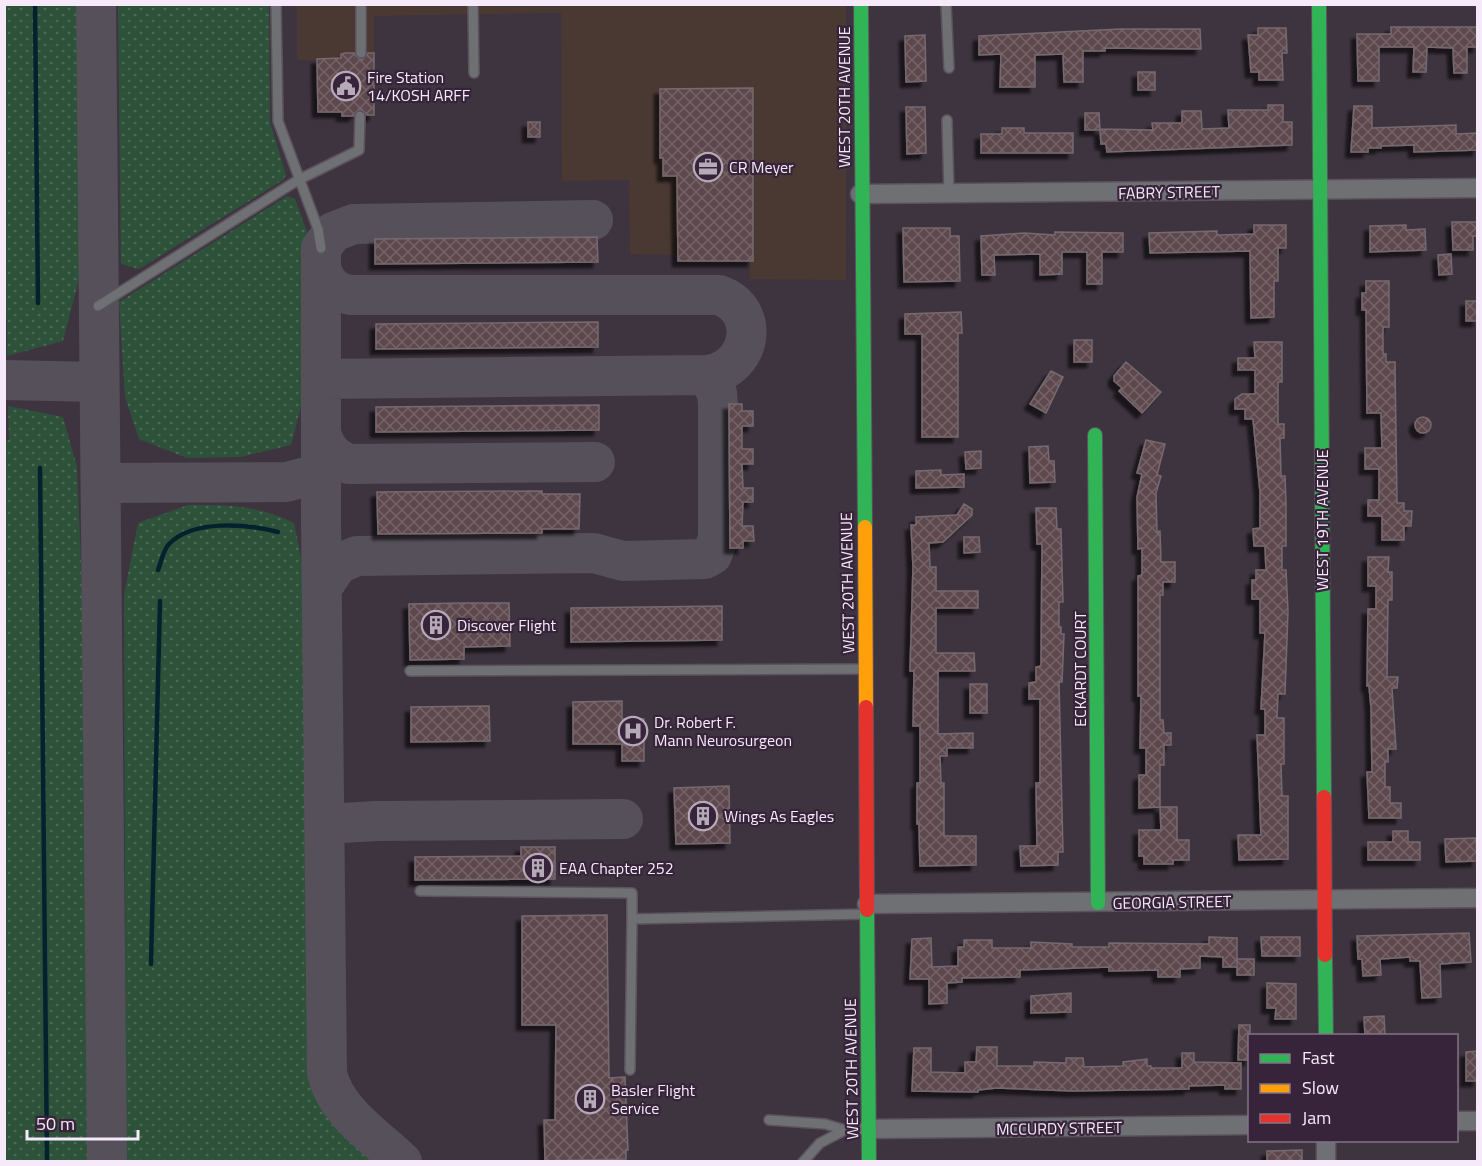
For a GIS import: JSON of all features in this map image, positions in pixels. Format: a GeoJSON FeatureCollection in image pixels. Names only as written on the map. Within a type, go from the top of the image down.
{"type":"FeatureCollection","features":[{"type":"Feature","properties":{"kind":"street","name":"WEST 20TH AVENUE"},"geometry":{"type":"LineString","coordinates":[[861,4],[860,194],[869,1161]]}},
{"type":"Feature","properties":{"kind":"street","name":"WEST 19TH AVENUE"},"geometry":{"type":"LineString","coordinates":[[1319,4],[1326,1034]]}},
{"type":"Feature","properties":{"kind":"street","name":"FABRY STREET"},"geometry":{"type":"LineString","coordinates":[[860,194],[1478,188]]}},
{"type":"Feature","properties":{"kind":"street","name":"ECKARDT COURT"},"geometry":{"type":"LineString","coordinates":[[1095,435],[1098,903]]}},
{"type":"Feature","properties":{"kind":"street","name":"GEORGIA STREET"},"geometry":{"type":"LineString","coordinates":[[867,909],[1098,903],[1478,898]]}},
{"type":"Feature","properties":{"kind":"street"},"geometry":{"type":"LineString","coordinates":[[1458,1121],[1478,1121]]}},
{"type":"Feature","properties":{"kind":"street","name":"MCCURDY STREET"},"geometry":{"type":"LineString","coordinates":[[868,1129],[1248,1125]]}},
{"type":"Feature","properties":{"kind":"street"},"geometry":{"type":"LineString","coordinates":[[1326,1142],[1326,1161]]}},
{"type":"Feature","properties":{"kind":"lane"},"geometry":{"type":"LineString","coordinates":[[276,4],[278,121],[318,229],[321,248]]}},
{"type":"Feature","properties":{"kind":"lane"},"geometry":{"type":"LineString","coordinates":[[361,4],[361,53]]}},
{"type":"Feature","properties":{"kind":"lane"},"geometry":{"type":"LineString","coordinates":[[473,4],[474,73]]}},
{"type":"Feature","properties":{"kind":"lane"},"geometry":{"type":"LineString","coordinates":[[946,4],[949,68]]}},
{"type":"Feature","properties":{"kind":"lane"},"geometry":{"type":"LineString","coordinates":[[98,306],[298,180],[359,150],[360,116]]}},
{"type":"Feature","properties":{"kind":"lane"},"geometry":{"type":"LineString","coordinates":[[947,120],[949,193]]}},
{"type":"Feature","properties":{"kind":"lane"},"geometry":{"type":"LineString","coordinates":[[410,671],[864,669]]}},
{"type":"Feature","properties":{"kind":"lane"},"geometry":{"type":"LineString","coordinates":[[420,891],[632,893],[630,1070]]}},
{"type":"Feature","properties":{"kind":"lane"},"geometry":{"type":"LineString","coordinates":[[632,919],[867,909]]}},
{"type":"Feature","properties":{"kind":"lane"},"geometry":{"type":"LineString","coordinates":[[769,1120],[825,1124],[845,1130],[868,1129]]}},
{"type":"Feature","properties":{"kind":"lane"},"geometry":{"type":"LineString","coordinates":[[803,1161],[820,1143],[845,1130]]}},
{"type":"Feature","properties":{"kind":"shaded area"},"geometry":{"type":"Polygon","coordinates":[[[297,5],[846,5],[846,280],[750,279],[749,261],[677,261],[677,255],[630,254],[629,180],[562,181],[561,13],[374,16],[374,115],[342,116],[342,112],[318,112],[317,60],[297,60],[297,5]]]}},
{"type":"Feature","properties":{"kind":"green space"},"geometry":{"type":"Polygon","coordinates":[[[5,4],[78,5],[80,275],[63,341],[7,356],[7,320],[4,319],[5,4]]]}},
{"type":"Feature","properties":{"kind":"green space"},"geometry":{"type":"Polygon","coordinates":[[[118,5],[269,5],[270,122],[286,175],[283,180],[139,269],[121,264],[118,5]]]}},
{"type":"Feature","properties":{"kind":"green space"},"geometry":{"type":"Polygon","coordinates":[[[287,196],[295,199],[307,232],[309,249],[305,391],[291,445],[240,457],[187,458],[139,439],[125,397],[119,302],[287,196]]]}},
{"type":"Feature","properties":{"kind":"green space"},"geometry":{"type":"Polygon","coordinates":[[[8,406],[63,417],[77,467],[82,590],[85,590],[88,1161],[5,1161],[4,441],[9,440],[8,406]]]}},
{"type":"Feature","properties":{"kind":"green space"},"geometry":{"type":"Polygon","coordinates":[[[188,505],[255,509],[294,523],[305,576],[312,639],[316,1074],[326,1100],[334,1111],[386,1161],[126,1161],[124,595],[138,523],[188,505]]]}},
{"type":"Feature","properties":{"kind":"building"},"geometry":{"type":"Polygon","coordinates":[[[1391,27],[1478,27],[1478,47],[1467,47],[1467,73],[1454,73],[1453,48],[1427,47],[1426,72],[1413,72],[1414,47],[1379,47],[1379,81],[1358,81],[1357,34],[1391,34],[1391,27]]]}},
{"type":"Feature","properties":{"kind":"building"},"geometry":{"type":"Polygon","coordinates":[[[1258,28],[1286,28],[1287,53],[1282,53],[1283,80],[1259,80],[1259,72],[1251,72],[1248,35],[1258,35],[1258,28]]]}},
{"type":"Feature","properties":{"kind":"building"},"geometry":{"type":"Polygon","coordinates":[[[1121,29],[1200,29],[1201,49],[1105,48],[1105,51],[1083,51],[1083,82],[1064,82],[1063,54],[1035,55],[1035,87],[1000,87],[1001,54],[979,55],[979,36],[1121,29]]]}},
{"type":"Feature","properties":{"kind":"building"},"geometry":{"type":"Polygon","coordinates":[[[925,35],[926,81],[906,82],[905,36],[925,35]]]}},
{"type":"Feature","properties":{"kind":"building","name":"Fire Station 14/KOSH ARFF"},"geometry":{"type":"Polygon","coordinates":[[[354,53],[362,60],[368,53],[374,53],[374,115],[367,115],[361,109],[353,116],[342,116],[342,112],[318,112],[317,59],[341,58],[341,54],[354,53]]]}},
{"type":"Feature","properties":{"kind":"building"},"geometry":{"type":"Polygon","coordinates":[[[1138,72],[1155,72],[1155,90],[1138,90],[1138,72]]]}},
{"type":"Feature","properties":{"kind":"building","name":"CR Meyer"},"geometry":{"type":"Polygon","coordinates":[[[753,88],[753,261],[678,261],[677,176],[663,176],[663,158],[660,158],[660,89],[753,88]]]}},
{"type":"Feature","properties":{"kind":"building"},"geometry":{"type":"Polygon","coordinates":[[[1268,105],[1283,105],[1283,122],[1292,122],[1292,145],[1107,152],[1106,144],[1101,144],[1100,129],[1153,130],[1152,123],[1182,123],[1182,111],[1201,111],[1202,129],[1229,128],[1228,110],[1268,110],[1268,105]]]}},
{"type":"Feature","properties":{"kind":"building"},"geometry":{"type":"Polygon","coordinates":[[[1354,106],[1372,106],[1372,128],[1456,125],[1456,134],[1478,133],[1478,150],[1414,152],[1414,145],[1381,146],[1381,148],[1368,148],[1368,152],[1351,152],[1354,106]]]}},
{"type":"Feature","properties":{"kind":"building"},"geometry":{"type":"Polygon","coordinates":[[[906,107],[925,107],[926,153],[907,154],[906,107]]]}},
{"type":"Feature","properties":{"kind":"building"},"geometry":{"type":"Polygon","coordinates":[[[1085,113],[1099,113],[1100,130],[1085,130],[1085,113]]]}},
{"type":"Feature","properties":{"kind":"building"},"geometry":{"type":"Polygon","coordinates":[[[528,122],[540,122],[540,137],[528,137],[528,122]]]}},
{"type":"Feature","properties":{"kind":"building"},"geometry":{"type":"Polygon","coordinates":[[[1002,128],[1024,128],[1024,133],[1073,133],[1073,153],[981,153],[981,134],[1002,134],[1002,128]]]}},
{"type":"Feature","properties":{"kind":"building"},"geometry":{"type":"Polygon","coordinates":[[[1452,222],[1478,222],[1478,236],[1473,236],[1473,250],[1453,250],[1452,222]]]}},
{"type":"Feature","properties":{"kind":"building"},"geometry":{"type":"Polygon","coordinates":[[[1254,225],[1286,225],[1286,248],[1278,248],[1278,281],[1274,281],[1274,317],[1251,318],[1250,251],[1150,253],[1149,233],[1217,231],[1217,235],[1254,234],[1254,225]]]}},
{"type":"Feature","properties":{"kind":"building"},"geometry":{"type":"Polygon","coordinates":[[[1406,225],[1406,230],[1425,229],[1426,250],[1370,252],[1370,226],[1406,225]]]}},
{"type":"Feature","properties":{"kind":"building"},"geometry":{"type":"Polygon","coordinates":[[[903,228],[950,228],[950,236],[959,236],[960,281],[904,282],[903,228]]]}},
{"type":"Feature","properties":{"kind":"building"},"geometry":{"type":"Polygon","coordinates":[[[1055,232],[1123,233],[1123,252],[1102,252],[1102,284],[1087,284],[1087,252],[1062,252],[1062,274],[1040,275],[1040,254],[994,255],[995,275],[982,275],[981,236],[1024,233],[1055,235],[1055,232]]]}},
{"type":"Feature","properties":{"kind":"building"},"geometry":{"type":"Polygon","coordinates":[[[597,237],[598,262],[375,264],[375,239],[597,237]]]}},
{"type":"Feature","properties":{"kind":"building"},"geometry":{"type":"Polygon","coordinates":[[[1451,254],[1452,274],[1439,275],[1438,255],[1451,254]]]}},
{"type":"Feature","properties":{"kind":"building"},"geometry":{"type":"Polygon","coordinates":[[[1366,281],[1389,281],[1389,327],[1383,327],[1383,354],[1386,354],[1386,362],[1395,362],[1397,503],[1404,503],[1404,511],[1412,511],[1411,526],[1404,526],[1404,540],[1382,540],[1382,516],[1368,516],[1368,500],[1379,500],[1379,469],[1365,469],[1365,448],[1382,448],[1381,413],[1367,413],[1366,310],[1362,310],[1362,293],[1366,293],[1366,281]]]}},
{"type":"Feature","properties":{"kind":"building"},"geometry":{"type":"Polygon","coordinates":[[[1466,301],[1478,301],[1478,321],[1466,321],[1466,301]]]}},
{"type":"Feature","properties":{"kind":"building"},"geometry":{"type":"Polygon","coordinates":[[[961,312],[962,333],[958,333],[958,437],[922,437],[922,334],[905,334],[905,314],[961,312]]]}},
{"type":"Feature","properties":{"kind":"building"},"geometry":{"type":"Polygon","coordinates":[[[598,322],[598,347],[376,349],[376,324],[598,322]]]}},
{"type":"Feature","properties":{"kind":"building"},"geometry":{"type":"Polygon","coordinates":[[[1074,340],[1092,340],[1092,362],[1074,362],[1074,340]]]}},
{"type":"Feature","properties":{"kind":"building"},"geometry":{"type":"Polygon","coordinates":[[[1254,342],[1282,342],[1282,382],[1278,382],[1278,424],[1284,424],[1284,438],[1280,438],[1281,476],[1285,476],[1286,503],[1286,546],[1282,546],[1282,570],[1286,570],[1288,611],[1285,694],[1278,694],[1277,718],[1284,718],[1284,764],[1281,764],[1282,796],[1288,796],[1288,859],[1239,860],[1238,835],[1261,835],[1257,735],[1265,735],[1265,709],[1261,709],[1265,633],[1260,633],[1260,599],[1252,599],[1252,580],[1256,580],[1256,570],[1266,570],[1265,546],[1254,546],[1253,529],[1260,528],[1260,492],[1253,419],[1245,419],[1245,409],[1235,409],[1235,399],[1242,394],[1255,394],[1255,370],[1238,370],[1238,358],[1255,358],[1254,342]]]}},
{"type":"Feature","properties":{"kind":"building"},"geometry":{"type":"Polygon","coordinates":[[[1126,362],[1161,392],[1142,413],[1119,391],[1122,388],[1114,381],[1114,376],[1126,362]]]}},
{"type":"Feature","properties":{"kind":"building"},"geometry":{"type":"Polygon","coordinates":[[[1051,371],[1063,377],[1046,413],[1030,404],[1051,371]]]}},
{"type":"Feature","properties":{"kind":"building"},"geometry":{"type":"Polygon","coordinates":[[[729,404],[742,404],[742,411],[753,411],[753,426],[742,426],[742,449],[753,449],[753,464],[742,464],[743,488],[753,488],[753,502],[743,502],[742,526],[753,526],[754,541],[743,541],[743,548],[730,548],[729,404]]]}},
{"type":"Feature","properties":{"kind":"building"},"geometry":{"type":"Polygon","coordinates":[[[599,405],[599,430],[376,432],[376,407],[599,405]]]}},
{"type":"Feature","properties":{"kind":"building"},"geometry":{"type":"Polygon","coordinates":[[[1420,417],[1426,417],[1431,425],[1429,431],[1420,433],[1415,428],[1415,422],[1420,417]]]}},
{"type":"Feature","properties":{"kind":"building"},"geometry":{"type":"Polygon","coordinates":[[[1146,440],[1165,444],[1157,475],[1161,476],[1156,493],[1157,532],[1160,531],[1161,562],[1175,562],[1175,582],[1163,582],[1163,595],[1160,595],[1160,720],[1163,720],[1164,733],[1171,733],[1171,745],[1164,745],[1164,765],[1160,765],[1160,807],[1139,808],[1139,775],[1146,775],[1146,748],[1140,748],[1141,696],[1138,696],[1138,576],[1142,575],[1142,548],[1138,549],[1137,497],[1142,474],[1137,473],[1146,440]]]}},
{"type":"Feature","properties":{"kind":"building"},"geometry":{"type":"Polygon","coordinates":[[[1048,446],[1049,461],[1054,461],[1055,482],[1030,483],[1029,447],[1048,446]]]}},
{"type":"Feature","properties":{"kind":"building"},"geometry":{"type":"Polygon","coordinates":[[[981,451],[981,468],[966,469],[965,452],[981,451]]]}},
{"type":"Feature","properties":{"kind":"building"},"geometry":{"type":"Polygon","coordinates":[[[941,470],[941,475],[964,474],[964,487],[916,488],[916,471],[941,470]]]}},
{"type":"Feature","properties":{"kind":"building"},"geometry":{"type":"Polygon","coordinates":[[[542,491],[542,494],[580,494],[579,529],[542,529],[542,533],[378,534],[377,492],[542,491]]]}},
{"type":"Feature","properties":{"kind":"building"},"geometry":{"type":"Polygon","coordinates":[[[964,504],[972,509],[972,515],[943,542],[929,543],[930,567],[936,567],[936,591],[978,591],[978,608],[936,608],[936,653],[974,653],[975,671],[938,671],[938,734],[973,733],[973,748],[947,748],[947,756],[940,756],[941,783],[944,783],[944,836],[976,836],[976,865],[920,866],[917,783],[920,783],[920,726],[913,726],[914,671],[910,671],[913,567],[911,525],[916,525],[916,517],[957,515],[964,504]]]}},
{"type":"Feature","properties":{"kind":"building"},"geometry":{"type":"Polygon","coordinates":[[[1036,508],[1056,508],[1057,529],[1061,529],[1063,602],[1059,602],[1059,627],[1061,627],[1061,634],[1064,634],[1062,682],[1059,682],[1063,852],[1058,852],[1058,865],[1021,866],[1020,846],[1037,846],[1036,783],[1040,783],[1040,699],[1029,699],[1029,683],[1036,682],[1036,667],[1041,666],[1042,544],[1037,544],[1036,508]]]}},
{"type":"Feature","properties":{"kind":"building"},"geometry":{"type":"Polygon","coordinates":[[[964,537],[979,537],[980,552],[964,553],[964,537]]]}},
{"type":"Feature","properties":{"kind":"building"},"geometry":{"type":"Polygon","coordinates":[[[1368,557],[1389,557],[1388,572],[1392,572],[1392,600],[1388,600],[1387,677],[1398,677],[1397,688],[1392,688],[1396,749],[1388,749],[1388,762],[1385,762],[1385,787],[1390,787],[1390,803],[1401,803],[1401,818],[1369,818],[1367,772],[1372,772],[1371,708],[1369,686],[1367,686],[1368,609],[1376,609],[1376,586],[1368,586],[1368,557]]]}},
{"type":"Feature","properties":{"kind":"building","name":"Discover Flight"},"geometry":{"type":"Polygon","coordinates":[[[509,603],[510,646],[464,647],[464,659],[410,660],[409,604],[509,603]]]}},
{"type":"Feature","properties":{"kind":"building"},"geometry":{"type":"Polygon","coordinates":[[[722,606],[722,640],[571,642],[571,608],[722,606]]]}},
{"type":"Feature","properties":{"kind":"building"},"geometry":{"type":"Polygon","coordinates":[[[970,684],[987,684],[987,713],[970,713],[970,684]]]}},
{"type":"Feature","properties":{"kind":"building"},"geometry":{"type":"Polygon","coordinates":[[[622,701],[622,719],[644,719],[644,761],[622,761],[622,744],[573,744],[573,702],[622,701]]]}},
{"type":"Feature","properties":{"kind":"building"},"geometry":{"type":"Polygon","coordinates":[[[489,706],[490,741],[411,742],[411,707],[489,706]]]}},
{"type":"Feature","properties":{"kind":"building","name":"Wings As Eagles"},"geometry":{"type":"Polygon","coordinates":[[[729,786],[730,843],[676,844],[674,788],[729,786]]]}},
{"type":"Feature","properties":{"kind":"building"},"geometry":{"type":"Polygon","coordinates":[[[1160,807],[1177,807],[1177,840],[1189,840],[1189,860],[1173,860],[1173,864],[1144,864],[1144,856],[1139,856],[1139,830],[1161,830],[1160,807]]]}},
{"type":"Feature","properties":{"kind":"building"},"geometry":{"type":"Polygon","coordinates":[[[1393,831],[1408,831],[1408,842],[1420,842],[1420,860],[1368,860],[1368,842],[1393,842],[1393,831]]]}},
{"type":"Feature","properties":{"kind":"building"},"geometry":{"type":"Polygon","coordinates":[[[1476,838],[1477,861],[1446,862],[1445,839],[1476,838]]]}},
{"type":"Feature","properties":{"kind":"building"},"geometry":{"type":"Polygon","coordinates":[[[521,847],[555,847],[555,879],[415,880],[415,857],[521,856],[521,847]]]}},
{"type":"Feature","properties":{"kind":"building"},"geometry":{"type":"Polygon","coordinates":[[[607,915],[609,1078],[625,1077],[628,1150],[626,1150],[626,1159],[545,1161],[544,1120],[555,1120],[556,1025],[522,1025],[522,916],[607,915]]]}},
{"type":"Feature","properties":{"kind":"building"},"geometry":{"type":"Polygon","coordinates":[[[1469,933],[1471,962],[1440,964],[1441,997],[1422,998],[1420,961],[1410,961],[1410,957],[1380,959],[1381,975],[1363,976],[1362,959],[1358,959],[1357,936],[1469,933]]]}},
{"type":"Feature","properties":{"kind":"building"},"geometry":{"type":"Polygon","coordinates":[[[1209,937],[1237,938],[1237,967],[1223,967],[1223,957],[1200,956],[1200,968],[1180,969],[1180,977],[1158,977],[1158,970],[1109,971],[1109,967],[1020,970],[1020,977],[962,978],[962,982],[947,983],[947,1003],[929,1004],[929,979],[910,979],[912,939],[931,938],[932,967],[958,966],[958,947],[964,947],[964,940],[992,940],[992,948],[1031,948],[1031,942],[1072,944],[1072,947],[1109,947],[1109,943],[1209,944],[1209,937]]]}},
{"type":"Feature","properties":{"kind":"building"},"geometry":{"type":"Polygon","coordinates":[[[1261,937],[1300,937],[1300,956],[1262,956],[1261,937]]]}},
{"type":"Feature","properties":{"kind":"building"},"geometry":{"type":"Polygon","coordinates":[[[1237,959],[1254,959],[1254,975],[1237,975],[1237,959]]]}},
{"type":"Feature","properties":{"kind":"building"},"geometry":{"type":"Polygon","coordinates":[[[1267,983],[1296,984],[1296,1019],[1275,1019],[1276,1008],[1267,1008],[1267,983]]]}},
{"type":"Feature","properties":{"kind":"building"},"geometry":{"type":"Polygon","coordinates":[[[1071,993],[1071,1012],[1031,1013],[1031,996],[1071,993]]]}},
{"type":"Feature","properties":{"kind":"building"},"geometry":{"type":"Polygon","coordinates":[[[1384,1016],[1385,1034],[1365,1034],[1364,1017],[1384,1016]]]}},
{"type":"Feature","properties":{"kind":"building"},"geometry":{"type":"Polygon","coordinates":[[[1239,1025],[1250,1025],[1248,1060],[1238,1060],[1239,1025]]]}},
{"type":"Feature","properties":{"kind":"building"},"geometry":{"type":"Polygon","coordinates":[[[977,1047],[997,1047],[997,1066],[1034,1066],[1034,1062],[1066,1063],[1066,1058],[1083,1058],[1084,1067],[1123,1066],[1123,1062],[1147,1059],[1147,1066],[1151,1068],[1182,1068],[1182,1053],[1194,1053],[1194,1062],[1241,1063],[1241,1089],[1225,1089],[1225,1085],[1189,1086],[1189,1089],[1073,1091],[997,1088],[978,1090],[978,1092],[912,1091],[914,1048],[931,1048],[931,1072],[965,1073],[965,1062],[976,1062],[977,1047]]]}},
{"type":"Feature","properties":{"kind":"building"},"geometry":{"type":"Polygon","coordinates":[[[1478,1051],[1478,1081],[1466,1081],[1466,1052],[1478,1051]]]}},
{"type":"Feature","properties":{"kind":"building"},"geometry":{"type":"Polygon","coordinates":[[[1302,1150],[1302,1161],[1267,1161],[1267,1151],[1302,1150]]]}},
{"type":"Feature","properties":{"kind":"waterway"},"geometry":{"type":"LineString","coordinates":[[35,4],[38,303]]}},
{"type":"Feature","properties":{"kind":"waterway"},"geometry":{"type":"LineString","coordinates":[[40,468],[47,1162]]}},
{"type":"Feature","properties":{"kind":"waterway"},"geometry":{"type":"LineString","coordinates":[[158,570],[169,544],[192,530],[236,526],[278,532]]}},
{"type":"Feature","properties":{"kind":"waterway"},"geometry":{"type":"LineString","coordinates":[[151,964],[160,601]]}},
{"type":"Feature","properties":{"kind":"taxiway"},"geometry":{"type":"LineString","coordinates":[[96,4],[107,1162]]}},
{"type":"Feature","properties":{"kind":"taxiway"},"geometry":{"type":"LineString","coordinates":[[402,1162],[347,1111],[331,1087],[327,1073],[321,521],[321,248],[333,232],[354,224],[593,220]]}},
{"type":"Feature","properties":{"kind":"taxiway"},"geometry":{"type":"LineString","coordinates":[[321,268],[325,279],[332,286],[340,292],[351,295],[719,295],[733,302],[742,313],[746,325],[746,338],[742,351],[734,362],[722,370],[707,375],[321,379]]}},
{"type":"Feature","properties":{"kind":"taxiway"},"geometry":{"type":"LineString","coordinates":[[322,588],[338,564],[357,556],[594,553],[623,561],[705,559],[712,555],[718,538],[718,405],[717,393],[707,375]]}},
{"type":"Feature","properties":{"kind":"taxiway"},"geometry":{"type":"LineString","coordinates":[[4,380],[98,382]]}},
{"type":"Feature","properties":{"kind":"taxiway"},"geometry":{"type":"LineString","coordinates":[[321,433],[331,452],[349,464],[595,462]]}},
{"type":"Feature","properties":{"kind":"taxiway"},"geometry":{"type":"LineString","coordinates":[[101,483],[286,482],[321,473]]}},
{"type":"Feature","properties":{"kind":"taxiway"},"geometry":{"type":"LineString","coordinates":[[324,824],[377,821],[623,819]]}},
{"type":"Feature","properties":{"kind":"traffic: fast"},"geometry":{"type":"LineString","coordinates":[[861,4],[865,527]]}},
{"type":"Feature","properties":{"kind":"traffic: fast"},"geometry":{"type":"LineString","coordinates":[[1319,4],[1324,797]]}},
{"type":"Feature","properties":{"kind":"traffic: fast"},"geometry":{"type":"LineString","coordinates":[[1095,435],[1098,903]]}},
{"type":"Feature","properties":{"kind":"traffic: fast"},"geometry":{"type":"LineString","coordinates":[[867,910],[869,1162]]}},
{"type":"Feature","properties":{"kind":"traffic: fast"},"geometry":{"type":"LineString","coordinates":[[1325,955],[1326,1034]]}},
{"type":"Feature","properties":{"kind":"traffic: slow"},"geometry":{"type":"LineString","coordinates":[[865,527],[866,707]]}},
{"type":"Feature","properties":{"kind":"traffic: jam"},"geometry":{"type":"LineString","coordinates":[[866,707],[867,910]]}},
{"type":"Feature","properties":{"kind":"traffic: jam"},"geometry":{"type":"LineString","coordinates":[[1324,797],[1325,955]]}},
{"type":"Feature","properties":{"kind":"place","name":"Fire Station 14/KOSH ARFF"},"geometry":{"type":"Point","coordinates":[346,86]}},
{"type":"Feature","properties":{"kind":"place","name":"CR Meyer"},"geometry":{"type":"Point","coordinates":[708,167]}},
{"type":"Feature","properties":{"kind":"place","name":"Discover Flight"},"geometry":{"type":"Point","coordinates":[436,625]}},
{"type":"Feature","properties":{"kind":"place","name":"Dr. Robert F. Mann Neurosurgeon"},"geometry":{"type":"Point","coordinates":[633,731]}},
{"type":"Feature","properties":{"kind":"place","name":"Wings As Eagles"},"geometry":{"type":"Point","coordinates":[703,816]}},
{"type":"Feature","properties":{"kind":"place","name":"EAA Chapter 252"},"geometry":{"type":"Point","coordinates":[538,868]}},
{"type":"Feature","properties":{"kind":"place","name":"Basler Flight Service"},"geometry":{"type":"Point","coordinates":[590,1099]}}]}
